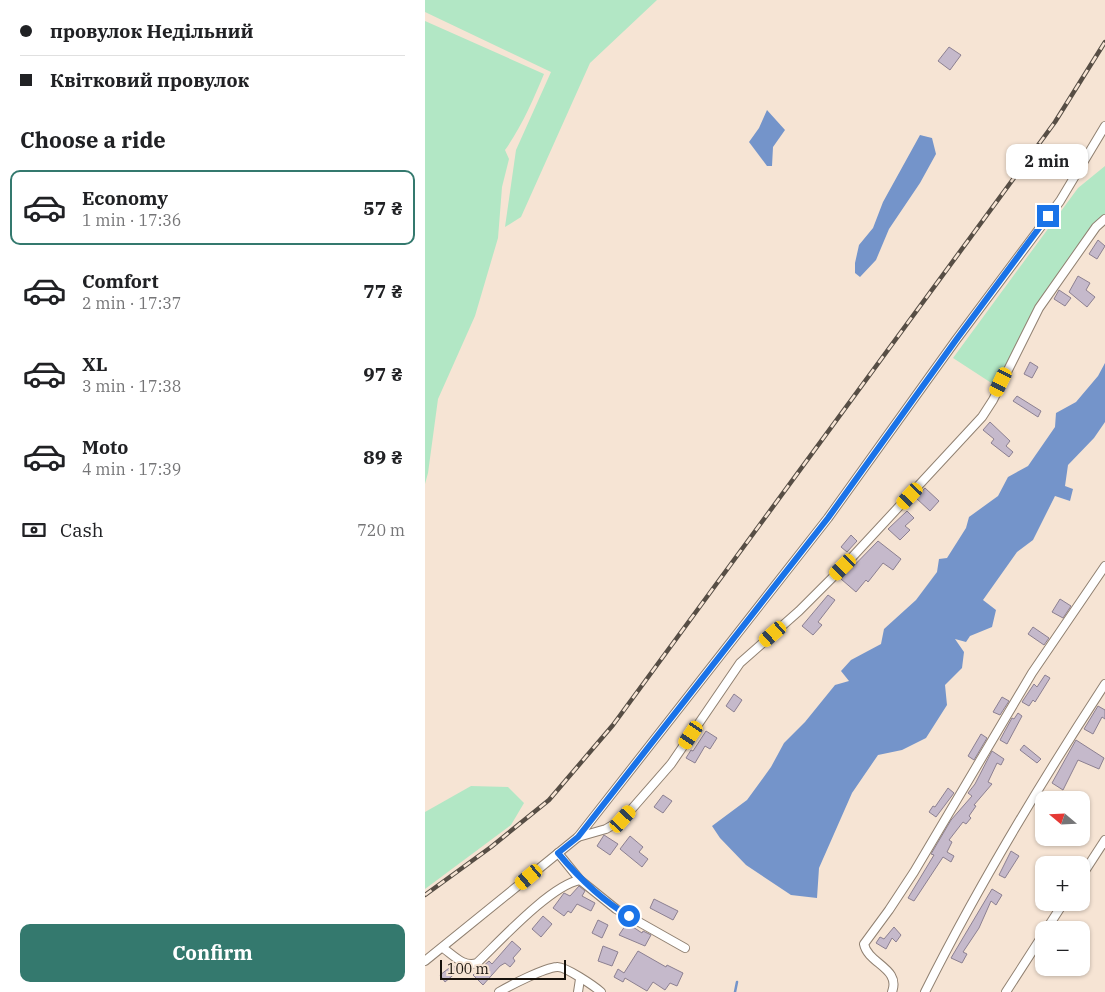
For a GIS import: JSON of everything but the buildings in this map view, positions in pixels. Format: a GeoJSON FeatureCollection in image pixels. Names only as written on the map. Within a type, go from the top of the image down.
{"type":"FeatureCollection","features":[{"type":"Feature","properties":{"kind":"street"},"geometry":{"type":"LineString","coordinates":[[425,961],[578,837],[828,518],[956,340],[1060,201],[1105,126]]}},
{"type":"Feature","properties":{"kind":"street"},"geometry":{"type":"LineString","coordinates":[[578,837],[606,829],[623,819],[671,764],[740,663],[799,611],[837,573],[982,417],[993,400],[1039,308],[1096,227],[1105,219]]}},
{"type":"Feature","properties":{"kind":"street"},"geometry":{"type":"LineString","coordinates":[[892,992],[894,980],[891,974],[866,952],[864,944],[914,872],[1032,673],[1105,566]]}},
{"type":"Feature","properties":{"kind":"street"},"geometry":{"type":"LineString","coordinates":[[925,992],[943,956],[1007,844],[1105,684]]}},
{"type":"Feature","properties":{"kind":"street"},"geometry":{"type":"LineString","coordinates":[[1090,863],[1105,840]]}},
{"type":"Feature","properties":{"kind":"street"},"geometry":{"type":"LineString","coordinates":[[558,853],[580,880],[616,909],[685,948]]}},
{"type":"Feature","properties":{"kind":"street"},"geometry":{"type":"LineString","coordinates":[[443,948],[464,964],[471,965],[477,963],[542,902],[564,886],[580,880]]}},
{"type":"Feature","properties":{"kind":"street"},"geometry":{"type":"LineString","coordinates":[[1006,992],[1035,947]]}},
{"type":"Feature","properties":{"kind":"street"},"geometry":{"type":"LineString","coordinates":[[499,992],[558,966],[569,970],[601,992]]}},
{"type":"Feature","properties":{"kind":"street"},"geometry":{"type":"LineString","coordinates":[[578,992],[580,979]]}},
{"type":"Feature","properties":{"kind":"green space"},"geometry":{"type":"Polygon","coordinates":[[[425,0],[657,0],[590,63],[521,217],[505,227],[516,150],[551,72],[425,12],[425,0]]]}},
{"type":"Feature","properties":{"kind":"green space"},"geometry":{"type":"Polygon","coordinates":[[[425,21],[544,74],[522,122],[505,150],[509,159],[502,187],[498,238],[475,316],[438,399],[425,484],[425,21]]]}},
{"type":"Feature","properties":{"kind":"green space"},"geometry":{"type":"Polygon","coordinates":[[[1105,166],[1105,215],[1093,225],[1037,304],[996,386],[953,358],[1078,188],[1105,166]]]}},
{"type":"Feature","properties":{"kind":"green space"},"geometry":{"type":"Polygon","coordinates":[[[471,786],[508,787],[524,803],[511,825],[425,889],[425,812],[471,786]]]}},
{"type":"Feature","properties":{"kind":"water"},"geometry":{"type":"Polygon","coordinates":[[[767,110],[785,130],[773,147],[772,166],[767,166],[749,142],[759,128],[767,110]]]}},
{"type":"Feature","properties":{"kind":"water"},"geometry":{"type":"Polygon","coordinates":[[[920,135],[932,138],[936,154],[920,183],[889,229],[876,260],[860,277],[855,273],[859,245],[873,228],[883,202],[920,135]]]}},
{"type":"Feature","properties":{"kind":"water"},"geometry":{"type":"Polygon","coordinates":[[[1105,363],[1105,422],[1094,438],[1068,465],[1065,486],[1073,489],[1070,501],[1055,496],[1033,540],[1017,552],[983,600],[996,610],[992,627],[970,636],[966,642],[955,639],[964,652],[962,668],[945,685],[947,705],[926,738],[902,750],[878,755],[852,793],[819,868],[817,898],[791,895],[746,865],[720,838],[712,826],[747,800],[771,767],[784,743],[805,722],[835,685],[849,681],[841,671],[851,660],[881,644],[884,629],[916,600],[937,572],[939,559],[947,558],[966,528],[969,517],[998,496],[1008,477],[1028,466],[1055,427],[1056,413],[1076,402],[1098,376],[1105,363]]]}},
{"type":"Feature","properties":{"kind":"waterway"},"geometry":{"type":"LineString","coordinates":[[735,992],[737,982]]}},
{"type":"Feature","properties":{"kind":"railway"},"geometry":{"type":"LineString","coordinates":[[425,895],[491,847],[549,800],[613,725],[1055,122],[1105,42]]}},
{"type":"Feature","properties":{"kind":"route"},"geometry":{"type":"LineString","coordinates":[[629,916],[616,909],[580,880],[558,853],[578,837],[828,518],[1048,216]]}}]}
